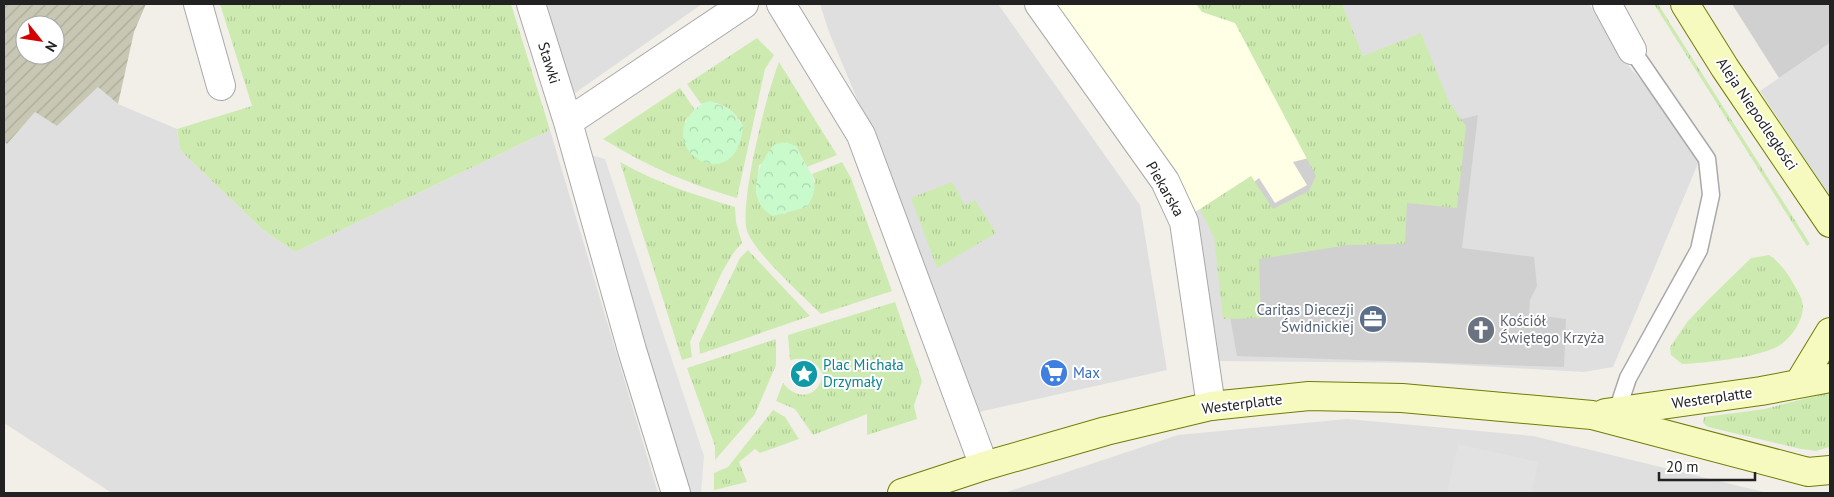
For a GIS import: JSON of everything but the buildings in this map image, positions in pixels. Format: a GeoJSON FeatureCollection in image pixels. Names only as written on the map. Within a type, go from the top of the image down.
{"type":"FeatureCollection","features":[{"type":"Feature","properties":{"kind":"street"},"geometry":{"type":"LineString","coordinates":[[198,4],[221,86]]}},
{"type":"Feature","properties":{"kind":"street","name":"Stawki"},"geometry":{"type":"LineString","coordinates":[[531,4],[568,122]]}},
{"type":"Feature","properties":{"kind":"street"},"geometry":{"type":"LineString","coordinates":[[676,493],[632,350],[568,122],[744,4]]}},
{"type":"Feature","properties":{"kind":"street"},"geometry":{"type":"LineString","coordinates":[[781,4],[862,136],[984,466]]}},
{"type":"Feature","properties":{"kind":"street","name":"Piekarska"},"geometry":{"type":"LineString","coordinates":[[1039,4],[1165,181],[1184,222],[1211,406]]}},
{"type":"Feature","properties":{"kind":"street"},"geometry":{"type":"LineString","coordinates":[[1607,4],[1632,50]]}},
{"type":"Feature","properties":{"kind":"street","name":"Aleja Niepodległości"},"geometry":{"type":"LineString","coordinates":[[1685,4],[1725,68],[1830,223]]}},
{"type":"Feature","properties":{"kind":"street"},"geometry":{"type":"LineString","coordinates":[[1799,383],[1830,332]]}},
{"type":"Feature","properties":{"kind":"street","name":"Westerplatte"},"geometry":{"type":"LineString","coordinates":[[1605,413],[1762,391],[1830,378]]}},
{"type":"Feature","properties":{"kind":"street","name":"Westerplatte"},"geometry":{"type":"LineString","coordinates":[[902,493],[984,466],[1106,431],[1211,406],[1309,396],[1402,398],[1605,413],[1825,471]]}},
{"type":"Feature","properties":{"kind":"lane"},"geometry":{"type":"LineString","coordinates":[[1605,413],[1628,378],[1699,250],[1711,195],[1707,159],[1632,50]]}},
{"type":"Feature","properties":{"kind":"shaded area"},"geometry":{"type":"Polygon","coordinates":[[[4,4],[146,4],[134,32],[118,104],[98,87],[57,126],[35,112],[7,144],[4,142],[4,4]]]}},
{"type":"Feature","properties":{"kind":"shaded area"},"geometry":{"type":"Polygon","coordinates":[[[538,4],[702,4],[575,93],[538,4]]]}},
{"type":"Feature","properties":{"kind":"shaded area"},"geometry":{"type":"Polygon","coordinates":[[[820,4],[998,4],[1140,205],[1167,370],[979,412],[898,196],[829,32],[820,4]]]}},
{"type":"Feature","properties":{"kind":"shaded area"},"geometry":{"type":"Polygon","coordinates":[[[1050,4],[1589,4],[1621,57],[1677,123],[1699,161],[1613,367],[1584,372],[1427,363],[1214,361],[1193,223],[1050,4]]]}},
{"type":"Feature","properties":{"kind":"shaded area"},"geometry":{"type":"Polygon","coordinates":[[[1050,4],[1342,4],[1309,191],[1273,209],[1200,209],[1188,215],[1050,4]]]}},
{"type":"Feature","properties":{"kind":"shaded area"},"geometry":{"type":"Polygon","coordinates":[[[1732,4],[1830,4],[1830,43],[1779,78],[1732,4]]]}},
{"type":"Feature","properties":{"kind":"shaded area"},"geometry":{"type":"Polygon","coordinates":[[[1830,43],[1830,197],[1760,91],[1830,43]]]}},
{"type":"Feature","properties":{"kind":"shaded area"},"geometry":{"type":"Polygon","coordinates":[[[98,87],[118,104],[177,129],[180,150],[263,230],[295,252],[550,130],[658,493],[112,493],[4,423],[4,142],[7,144],[35,112],[57,126],[98,87]]]}},
{"type":"Feature","properties":{"kind":"shaded area"},"geometry":{"type":"Polygon","coordinates":[[[1478,115],[1462,248],[1534,257],[1537,286],[1530,300],[1529,314],[1566,319],[1564,367],[1237,356],[1212,214],[1259,178],[1275,203],[1307,185],[1293,162],[1478,115]]]}},
{"type":"Feature","properties":{"kind":"shaded area"},"geometry":{"type":"Polygon","coordinates":[[[584,153],[605,159],[704,456],[701,493],[684,493],[584,153]]]}},
{"type":"Feature","properties":{"kind":"shaded area"},"geometry":{"type":"Polygon","coordinates":[[[1347,419],[1533,436],[1768,493],[1004,493],[1178,435],[1347,419]]]}},
{"type":"Feature","properties":{"kind":"shaded area"},"geometry":{"type":"Polygon","coordinates":[[[1458,444],[1538,462],[1532,493],[1447,493],[1458,444]]]}},
{"type":"Feature","properties":{"kind":"green space"},"geometry":{"type":"Polygon","coordinates":[[[220,4],[511,4],[550,130],[295,252],[263,230],[180,150],[177,129],[252,106],[220,4]]]}},
{"type":"Feature","properties":{"kind":"green space"},"geometry":{"type":"Polygon","coordinates":[[[1196,4],[1342,4],[1363,56],[1421,33],[1449,102],[1466,126],[1457,208],[1407,203],[1405,244],[1348,245],[1259,259],[1261,318],[1223,319],[1214,237],[1200,209],[1251,176],[1273,209],[1309,191],[1316,176],[1235,23],[1202,12],[1196,4]]]}},
{"type":"Feature","properties":{"kind":"green space"},"geometry":{"type":"Polygon","coordinates":[[[1654,4],[1658,4],[1810,244],[1807,246],[1654,4]]]}},
{"type":"Feature","properties":{"kind":"green space"},"geometry":{"type":"Polygon","coordinates":[[[757,38],[774,55],[765,69],[737,198],[668,173],[636,158],[603,139],[680,88],[695,110],[685,121],[684,142],[743,126],[736,115],[726,107],[714,103],[701,104],[687,84],[757,38]]]}},
{"type":"Feature","properties":{"kind":"green space"},"geometry":{"type":"Polygon","coordinates":[[[779,62],[837,155],[807,167],[796,146],[759,165],[756,194],[784,214],[792,209],[807,207],[815,181],[812,174],[842,162],[851,178],[892,291],[821,314],[769,262],[751,240],[747,231],[747,197],[750,173],[761,121],[779,62]]]}},
{"type":"Feature","properties":{"kind":"green space"},"geometry":{"type":"Polygon","coordinates":[[[710,101],[730,109],[743,126],[738,148],[728,160],[715,164],[702,162],[691,154],[684,142],[684,129],[691,114],[699,106],[710,101]]]}},
{"type":"Feature","properties":{"kind":"green space"},"geometry":{"type":"Polygon","coordinates":[[[786,142],[796,146],[812,176],[814,190],[807,207],[773,216],[764,209],[759,201],[756,192],[756,182],[763,161],[775,144],[786,142]]]}},
{"type":"Feature","properties":{"kind":"green space"},"geometry":{"type":"Polygon","coordinates":[[[620,162],[662,182],[735,207],[736,222],[742,243],[722,272],[690,342],[692,357],[682,360],[620,162]]]}},
{"type":"Feature","properties":{"kind":"green space"},"geometry":{"type":"Polygon","coordinates":[[[952,182],[965,205],[975,200],[996,233],[937,268],[911,198],[952,182]]]}},
{"type":"Feature","properties":{"kind":"green space"},"geometry":{"type":"Polygon","coordinates":[[[748,250],[810,316],[700,354],[699,343],[740,258],[748,250]]]}},
{"type":"Feature","properties":{"kind":"green space"},"geometry":{"type":"Polygon","coordinates":[[[1769,255],[1778,262],[1788,275],[1802,302],[1801,318],[1788,339],[1775,348],[1764,352],[1719,361],[1682,364],[1671,355],[1670,347],[1688,321],[1709,299],[1751,258],[1769,255]]]}},
{"type":"Feature","properties":{"kind":"green space"},"geometry":{"type":"Polygon","coordinates":[[[895,302],[922,381],[914,406],[917,419],[867,435],[867,414],[813,435],[795,409],[776,401],[783,383],[795,393],[807,394],[817,388],[823,374],[809,360],[790,360],[788,335],[895,302]]]}},
{"type":"Feature","properties":{"kind":"green space"},"geometry":{"type":"Polygon","coordinates":[[[776,339],[776,365],[755,414],[715,460],[715,446],[687,368],[776,339]]]}},
{"type":"Feature","properties":{"kind":"green space"},"geometry":{"type":"Polygon","coordinates":[[[1830,392],[1830,447],[1816,451],[1708,427],[1703,423],[1704,417],[1765,409],[1830,392]]]}},
{"type":"Feature","properties":{"kind":"green space"},"geometry":{"type":"Polygon","coordinates":[[[773,410],[785,417],[799,439],[760,453],[755,449],[739,462],[747,482],[714,490],[714,473],[728,467],[773,410]]]}},
{"type":"Feature","properties":{"kind":"place","name":"Caritas Diecezji Świdnickiej"},"geometry":{"type":"Point","coordinates":[1373,319]}},
{"type":"Feature","properties":{"kind":"place","name":"Kościół Świętego Krzyża"},"geometry":{"type":"Point","coordinates":[1481,330]}},
{"type":"Feature","properties":{"kind":"place","name":"Max"},"geometry":{"type":"Point","coordinates":[1054,373]}},
{"type":"Feature","properties":{"kind":"place","name":"Plac Michała Drzymały"},"geometry":{"type":"Point","coordinates":[804,374]}}]}
